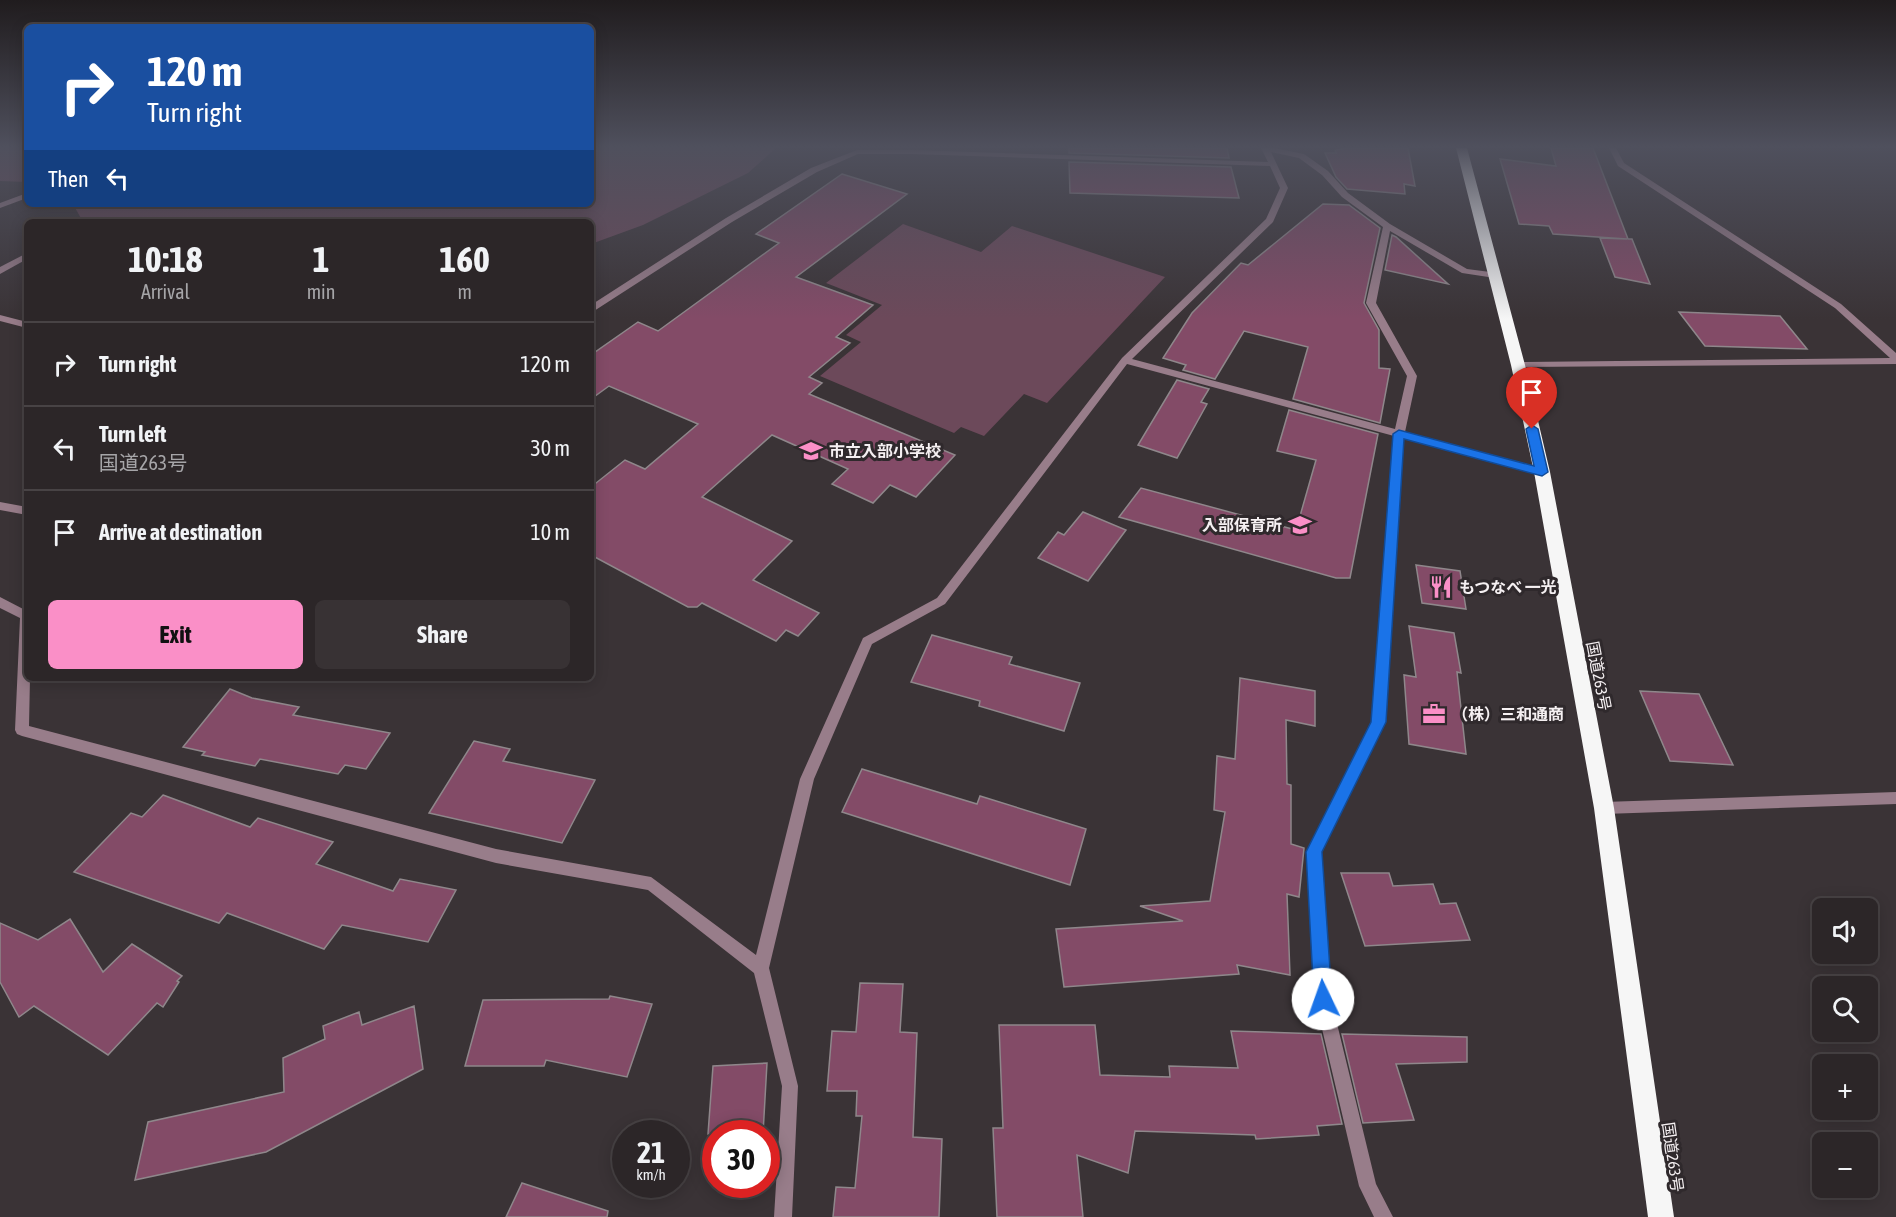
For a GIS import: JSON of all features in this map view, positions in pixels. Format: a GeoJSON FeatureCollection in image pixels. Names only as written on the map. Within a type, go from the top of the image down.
{"type":"FeatureCollection","features":[{"type":"Feature","properties":{"kind":"highway","name":"国道263号"},"geometry":{"type":"LineString","coordinates":[[1476,205],[1518,365],[1542,472],[1604,808],[1661,1217]]}},
{"type":"Feature","properties":{"kind":"street"},"geometry":{"type":"LineString","coordinates":[[594,307],[755,205]]}},
{"type":"Feature","properties":{"kind":"street"},"geometry":{"type":"LineString","coordinates":[[783,1217],[790,1086],[762,968],[807,779],[867,641],[941,601],[1125,360],[1270,220],[1277,205]]}},
{"type":"Feature","properties":{"kind":"street"},"geometry":{"type":"LineString","coordinates":[[1358,205],[1387,226],[1465,271],[1495,275]]}},
{"type":"Feature","properties":{"kind":"street"},"geometry":{"type":"LineString","coordinates":[[1683,205],[1838,306],[1896,359]]}},
{"type":"Feature","properties":{"kind":"street"},"geometry":{"type":"LineString","coordinates":[[1384,1217],[1368,1186],[1323,999],[1314,852],[1379,722],[1399,434],[1412,376],[1371,303],[1387,226]]}},
{"type":"Feature","properties":{"kind":"street"},"geometry":{"type":"LineString","coordinates":[[0,271],[24,258]]}},
{"type":"Feature","properties":{"kind":"street"},"geometry":{"type":"LineString","coordinates":[[0,318],[24,324]]}},
{"type":"Feature","properties":{"kind":"street"},"geometry":{"type":"LineString","coordinates":[[1518,365],[1896,359]]}},
{"type":"Feature","properties":{"kind":"street"},"geometry":{"type":"LineString","coordinates":[[1125,360],[1542,472]]}},
{"type":"Feature","properties":{"kind":"street"},"geometry":{"type":"LineString","coordinates":[[0,506],[24,510]]}},
{"type":"Feature","properties":{"kind":"street"},"geometry":{"type":"LineString","coordinates":[[0,602],[24,615]]}},
{"type":"Feature","properties":{"kind":"street"},"geometry":{"type":"LineString","coordinates":[[24,673],[22,730],[496,856],[651,884],[762,968]]}},
{"type":"Feature","properties":{"kind":"street"},"geometry":{"type":"LineString","coordinates":[[1604,808],[1896,798]]}},
{"type":"Feature","properties":{"kind":"shaded area"},"geometry":{"type":"Polygon","coordinates":[[[594,205],[684,205],[643,225],[594,243],[594,219],[81,219],[75,207],[594,207],[594,205]]]}},
{"type":"Feature","properties":{"kind":"shaded area"},"geometry":{"type":"Polygon","coordinates":[[[903,224],[981,252],[1012,226],[1165,277],[1047,403],[1024,394],[984,436],[961,427],[954,433],[820,376],[861,342],[846,335],[882,305],[826,283],[903,224]]]}},
{"type":"Feature","properties":{"kind":"building"},"geometry":{"type":"Polygon","coordinates":[[[798,205],[893,205],[796,277],[873,305],[836,337],[850,343],[809,377],[822,383],[809,394],[955,455],[916,497],[890,485],[873,503],[832,484],[848,469],[772,435],[702,497],[792,541],[753,580],[819,613],[798,636],[786,630],[776,641],[702,603],[697,607],[688,607],[594,557],[594,485],[625,460],[645,469],[698,424],[609,386],[594,397],[594,353],[638,322],[658,331],[779,243],[756,234],[798,205]]]}},
{"type":"Feature","properties":{"kind":"building"},"geometry":{"type":"Polygon","coordinates":[[[1322,205],[1349,205],[1380,228],[1364,303],[1379,330],[1379,368],[1390,369],[1380,423],[1293,399],[1308,347],[1244,331],[1215,379],[1183,370],[1186,365],[1163,358],[1192,313],[1241,263],[1248,265],[1322,205]]]}},
{"type":"Feature","properties":{"kind":"building"},"geometry":{"type":"Polygon","coordinates":[[[1513,205],[1615,205],[1628,239],[1632,239],[1650,284],[1615,277],[1600,238],[1627,239],[1553,234],[1549,226],[1519,224],[1513,205]]]}},
{"type":"Feature","properties":{"kind":"building"},"geometry":{"type":"Polygon","coordinates":[[[1392,235],[1396,237],[1448,284],[1385,270],[1392,235]]]}},
{"type":"Feature","properties":{"kind":"building"},"geometry":{"type":"Polygon","coordinates":[[[1679,312],[1780,316],[1807,349],[1705,346],[1679,312]]]}},
{"type":"Feature","properties":{"kind":"building"},"geometry":{"type":"Polygon","coordinates":[[[1177,380],[1209,389],[1201,402],[1207,404],[1177,458],[1138,445],[1177,380]]]}},
{"type":"Feature","properties":{"kind":"building"},"geometry":{"type":"Polygon","coordinates":[[[1289,410],[1378,434],[1350,578],[1336,578],[1119,517],[1141,488],[1296,530],[1316,460],[1277,451],[1289,410]]]}},
{"type":"Feature","properties":{"kind":"building"},"geometry":{"type":"Polygon","coordinates":[[[1083,512],[1126,530],[1088,581],[1038,558],[1058,532],[1064,535],[1083,512]]]}},
{"type":"Feature","properties":{"kind":"building","name":"もつなべ 一光"},"geometry":{"type":"Polygon","coordinates":[[[1416,565],[1460,571],[1466,609],[1422,603],[1416,565]]]}},
{"type":"Feature","properties":{"kind":"building","name":"（株）三和通商"},"geometry":{"type":"Polygon","coordinates":[[[1409,626],[1454,633],[1461,673],[1457,672],[1466,754],[1409,744],[1404,675],[1416,677],[1409,626]]]}},
{"type":"Feature","properties":{"kind":"building"},"geometry":{"type":"Polygon","coordinates":[[[932,635],[1012,657],[1009,664],[1080,683],[1064,731],[979,706],[980,701],[911,682],[932,635]]]}},
{"type":"Feature","properties":{"kind":"building"},"geometry":{"type":"Polygon","coordinates":[[[1240,678],[1315,691],[1315,726],[1286,720],[1287,784],[1291,785],[1291,844],[1304,848],[1299,897],[1287,894],[1290,975],[1237,965],[1239,974],[1064,987],[1056,929],[1183,921],[1140,906],[1210,901],[1225,812],[1214,810],[1217,756],[1235,759],[1240,678]]]}},
{"type":"Feature","properties":{"kind":"building"},"geometry":{"type":"Polygon","coordinates":[[[230,689],[252,698],[299,707],[293,715],[390,733],[366,769],[345,765],[338,774],[260,759],[255,766],[202,755],[205,752],[183,747],[230,689]]]}},
{"type":"Feature","properties":{"kind":"building"},"geometry":{"type":"Polygon","coordinates":[[[1640,691],[1699,694],[1733,765],[1670,761],[1640,691]]]}},
{"type":"Feature","properties":{"kind":"building"},"geometry":{"type":"Polygon","coordinates":[[[474,741],[510,749],[503,761],[595,780],[562,843],[429,813],[474,741]]]}},
{"type":"Feature","properties":{"kind":"building"},"geometry":{"type":"Polygon","coordinates":[[[862,769],[977,804],[980,796],[1086,829],[1070,885],[842,812],[862,769]]]}},
{"type":"Feature","properties":{"kind":"building"},"geometry":{"type":"Polygon","coordinates":[[[163,795],[250,827],[258,818],[333,842],[316,864],[393,891],[400,879],[456,890],[428,942],[342,925],[324,949],[227,913],[219,923],[74,872],[131,813],[142,817],[163,795]]]}},
{"type":"Feature","properties":{"kind":"building"},"geometry":{"type":"Polygon","coordinates":[[[1341,873],[1389,873],[1393,886],[1433,884],[1440,904],[1456,903],[1470,940],[1365,946],[1341,873]]]}},
{"type":"Feature","properties":{"kind":"building"},"geometry":{"type":"Polygon","coordinates":[[[70,919],[103,972],[132,944],[182,976],[163,1007],[157,1003],[108,1055],[34,1006],[19,1017],[0,982],[0,923],[38,940],[70,919]]]}},
{"type":"Feature","properties":{"kind":"building"},"geometry":{"type":"Polygon","coordinates":[[[860,983],[903,984],[900,1032],[917,1033],[913,1137],[942,1139],[939,1217],[833,1217],[836,1187],[855,1188],[862,1116],[856,1116],[857,1091],[827,1091],[832,1031],[856,1032],[860,983]]]}},
{"type":"Feature","properties":{"kind":"building"},"geometry":{"type":"Polygon","coordinates":[[[610,996],[652,1004],[627,1077],[546,1060],[544,1066],[465,1066],[483,1000],[609,999],[610,996]]]}},
{"type":"Feature","properties":{"kind":"building"},"geometry":{"type":"Polygon","coordinates":[[[414,1006],[423,1069],[266,1152],[135,1180],[148,1122],[284,1092],[283,1058],[325,1039],[323,1026],[359,1012],[362,1025],[414,1006]]]}},
{"type":"Feature","properties":{"kind":"building"},"geometry":{"type":"Polygon","coordinates":[[[999,1025],[1095,1025],[1100,1075],[1170,1077],[1169,1066],[1238,1068],[1231,1031],[1321,1034],[1342,1124],[1317,1126],[1319,1135],[1256,1139],[1255,1135],[1135,1131],[1128,1173],[1077,1155],[1083,1217],[997,1217],[993,1128],[1003,1128],[999,1025]]]}},
{"type":"Feature","properties":{"kind":"building"},"geometry":{"type":"Polygon","coordinates":[[[1342,1034],[1467,1037],[1467,1062],[1396,1064],[1414,1120],[1363,1123],[1342,1034]]]}},
{"type":"Feature","properties":{"kind":"building"},"geometry":{"type":"Polygon","coordinates":[[[767,1063],[764,1120],[709,1120],[713,1066],[767,1063]]]}},
{"type":"Feature","properties":{"kind":"building"},"geometry":{"type":"Polygon","coordinates":[[[522,1183],[608,1211],[607,1217],[506,1217],[522,1183]]]}},
{"type":"Feature","properties":{"kind":"place","name":"市立入部小学校"},"geometry":{"type":"Point","coordinates":[811,451]}},
{"type":"Feature","properties":{"kind":"place","name":"入部保育所"},"geometry":{"type":"Point","coordinates":[1300,525]}},
{"type":"Feature","properties":{"kind":"place","name":"もつなべ 一光"},"geometry":{"type":"Point","coordinates":[1441,587]}},
{"type":"Feature","properties":{"kind":"place","name":"（株）三和通商"},"geometry":{"type":"Point","coordinates":[1434,714]}},
{"type":"Feature","properties":{"kind":"route"},"geometry":{"type":"LineString","coordinates":[[1323,999],[1314,852],[1379,722],[1399,434],[1542,472],[1532,429]]}}]}
